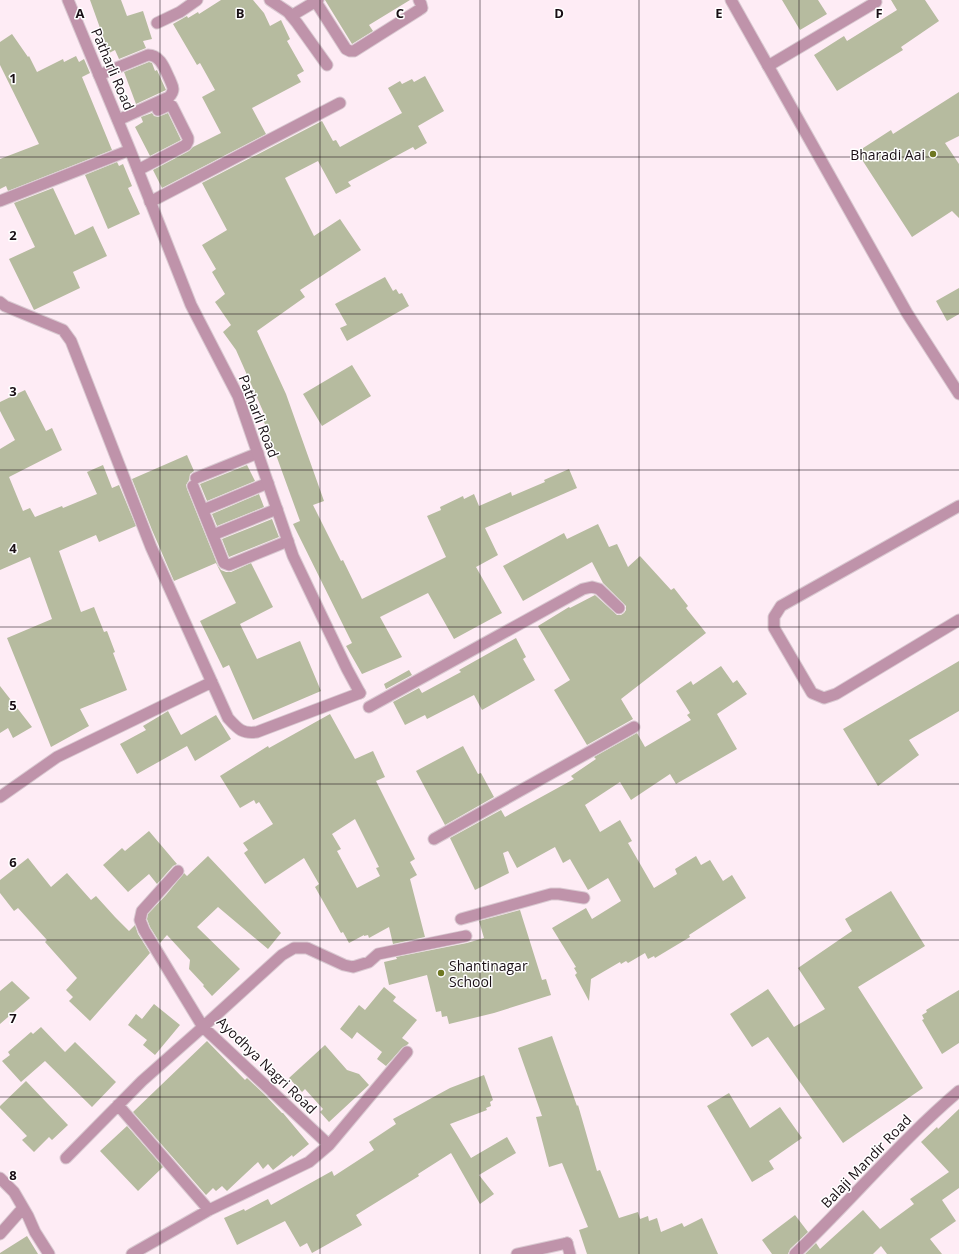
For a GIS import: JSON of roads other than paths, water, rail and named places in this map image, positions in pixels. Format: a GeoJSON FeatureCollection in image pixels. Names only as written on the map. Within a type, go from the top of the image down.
{"type":"FeatureCollection","features":[{"type":"Feature","properties":{"kind":"street","name":"Patharli Road"},"geometry":{"type":"LineString","coordinates":[[68,0],[130,150],[191,305],[238,396],[293,556],[360,693],[257,732],[248,733],[238,729],[228,718],[212,682]]}},
{"type":"Feature","properties":{"kind":"street"},"geometry":{"type":"LineString","coordinates":[[157,23],[180,12],[197,0]]}},
{"type":"Feature","properties":{"kind":"street"},"geometry":{"type":"LineString","coordinates":[[270,0],[288,12],[326,65]]}},
{"type":"Feature","properties":{"kind":"street"},"geometry":{"type":"LineString","coordinates":[[291,16],[317,1],[346,49],[354,51],[422,8],[419,0]]}},
{"type":"Feature","properties":{"kind":"street"},"geometry":{"type":"LineString","coordinates":[[731,0],[907,313],[959,394]]}},
{"type":"Feature","properties":{"kind":"street"},"geometry":{"type":"LineString","coordinates":[[768,66],[876,2]]}},
{"type":"Feature","properties":{"kind":"street"},"geometry":{"type":"LineString","coordinates":[[99,75],[148,55],[152,55],[159,59],[163,64],[171,82],[173,88],[172,94],[169,97],[119,123]]}},
{"type":"Feature","properties":{"kind":"street"},"geometry":{"type":"LineString","coordinates":[[150,202],[340,103]]}},
{"type":"Feature","properties":{"kind":"street"},"geometry":{"type":"LineString","coordinates":[[119,123],[169,105],[174,108],[188,138],[186,145],[138,170]]}},
{"type":"Feature","properties":{"kind":"street"},"geometry":{"type":"LineString","coordinates":[[0,201],[130,150]]}},
{"type":"Feature","properties":{"kind":"street"},"geometry":{"type":"LineString","coordinates":[[0,302],[5,306],[63,330],[71,341],[150,547],[212,682],[57,757],[0,796]]}},
{"type":"Feature","properties":{"kind":"street"},"geometry":{"type":"LineString","coordinates":[[258,453],[195,482],[203,510],[224,563],[229,565],[288,541]]}},
{"type":"Feature","properties":{"kind":"street"},"geometry":{"type":"LineString","coordinates":[[203,510],[268,484]]}},
{"type":"Feature","properties":{"kind":"street"},"geometry":{"type":"LineString","coordinates":[[959,506],[781,606],[774,617],[774,628],[812,693],[824,698],[836,694],[959,620]]}},
{"type":"Feature","properties":{"kind":"street"},"geometry":{"type":"LineString","coordinates":[[214,535],[277,509]]}},
{"type":"Feature","properties":{"kind":"street"},"geometry":{"type":"LineString","coordinates":[[369,708],[583,589],[592,587],[600,589],[620,608]]}},
{"type":"Feature","properties":{"kind":"street"},"geometry":{"type":"LineString","coordinates":[[434,840],[634,727]]}},
{"type":"Feature","properties":{"kind":"street"},"geometry":{"type":"LineString","coordinates":[[66,1158],[142,1081],[203,1027],[144,930],[140,920],[142,911],[178,871]]}},
{"type":"Feature","properties":{"kind":"street"},"geometry":{"type":"LineString","coordinates":[[461,919],[551,894],[584,898]]}},
{"type":"Feature","properties":{"kind":"street","name":"Ayodhya Nagri Road"},"geometry":{"type":"LineString","coordinates":[[329,1145],[203,1027],[282,955],[294,948],[307,948],[344,965],[353,967],[369,962],[378,954],[466,936]]}},
{"type":"Feature","properties":{"kind":"street"},"geometry":{"type":"LineString","coordinates":[[132,1254],[209,1210],[309,1162],[329,1145],[407,1052]]}},
{"type":"Feature","properties":{"kind":"street","name":"Balaji Mandir Road"},"geometry":{"type":"LineString","coordinates":[[795,1254],[942,1105],[959,1091]]}},
{"type":"Feature","properties":{"kind":"street"},"geometry":{"type":"LineString","coordinates":[[118,1105],[209,1210]]}},
{"type":"Feature","properties":{"kind":"street"},"geometry":{"type":"LineString","coordinates":[[0,1178],[14,1192],[35,1232],[49,1254]]}},
{"type":"Feature","properties":{"kind":"street"},"geometry":{"type":"LineString","coordinates":[[0,1234],[23,1208]]}},
{"type":"Feature","properties":{"kind":"street"},"geometry":{"type":"LineString","coordinates":[[517,1254],[568,1249]]}},
{"type":"Feature","properties":{"kind":"place","name":"Bharadi Aai"},"geometry":{"type":"Point","coordinates":[933,154]}},
{"type":"Feature","properties":{"kind":"place","name":"Shantinagar School"},"geometry":{"type":"Point","coordinates":[441,973]}}]}
